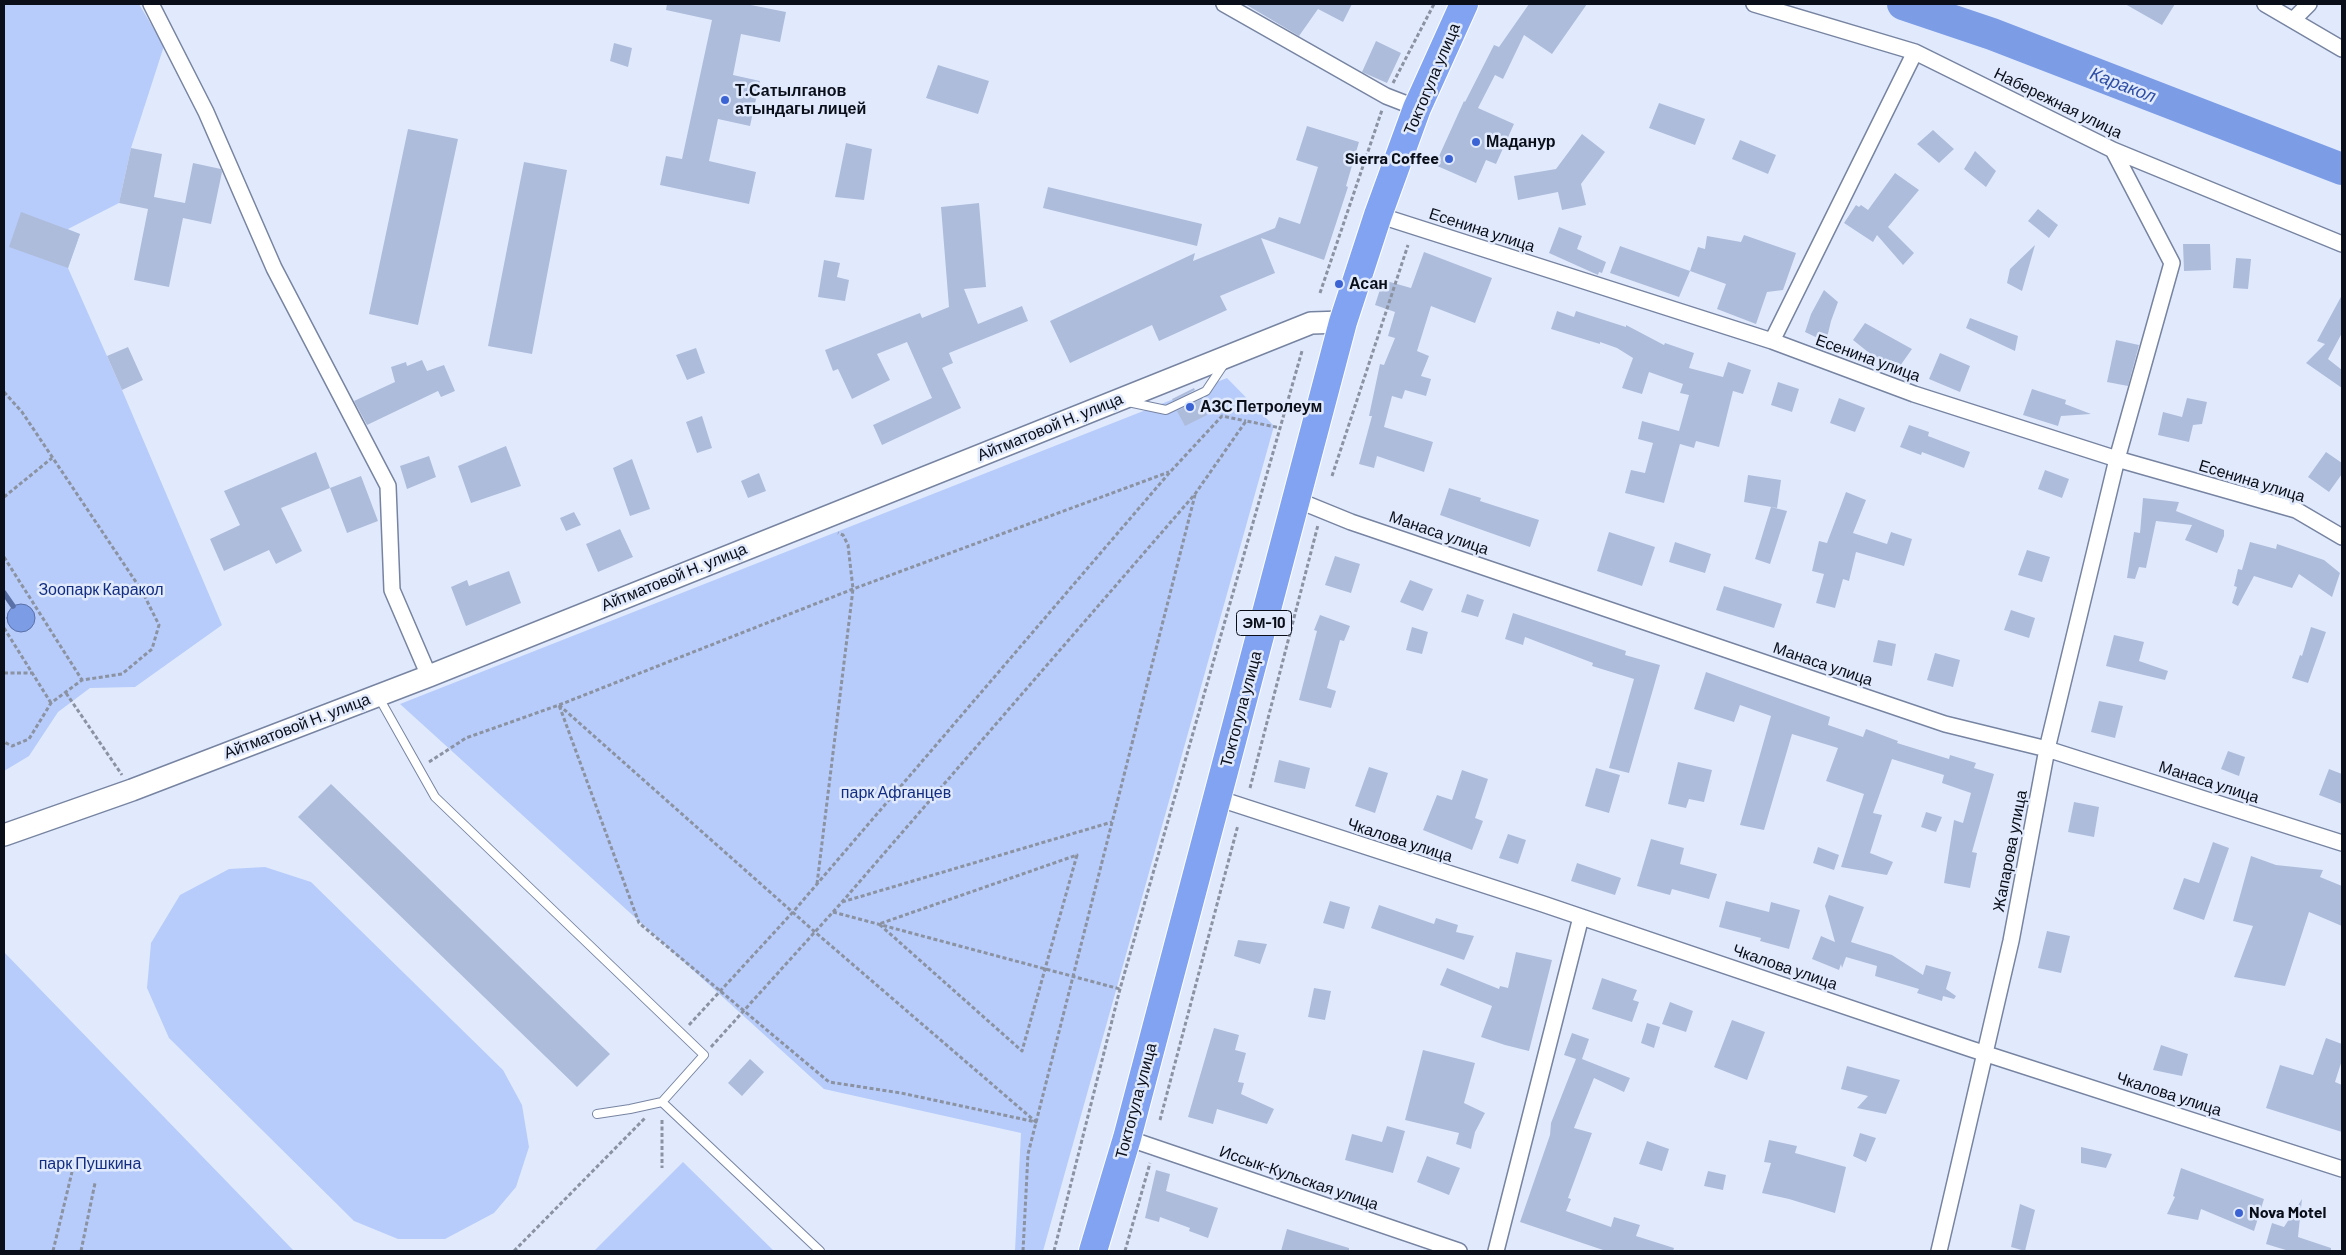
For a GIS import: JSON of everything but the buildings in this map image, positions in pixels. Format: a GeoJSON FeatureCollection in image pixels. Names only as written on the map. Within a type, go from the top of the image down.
{"type":"FeatureCollection","features":[{"type":"Feature","properties":{"kind":"highway","name":"Токтогула улица"},"geometry":{"type":"LineString","coordinates":[[1093,1251],[1127,1138],[1343,322],[1378,215],[1417,108],[1464,4]]}},
{"type":"Feature","properties":{"kind":"main road","name":"Айтматовой Н. улица"},"geometry":{"type":"LineString","coordinates":[[4,835],[132,790],[429,676],[1311,323],[1343,322]]}},
{"type":"Feature","properties":{"kind":"street"},"geometry":{"type":"LineString","coordinates":[[151,4],[206,112],[274,268],[388,486],[392,590],[429,676]]}},
{"type":"Feature","properties":{"kind":"street"},"geometry":{"type":"LineString","coordinates":[[1224,4],[1386,96],[1417,108]]}},
{"type":"Feature","properties":{"kind":"street","name":"Набережная улица"},"geometry":{"type":"LineString","coordinates":[[1754,4],[1915,52],[2113,150],[2342,244]]}},
{"type":"Feature","properties":{"kind":"street"},"geometry":{"type":"LineString","coordinates":[[2265,4],[2342,49]]}},
{"type":"Feature","properties":{"kind":"street"},"geometry":{"type":"LineString","coordinates":[[2292,20],[2309,4]]}},
{"type":"Feature","properties":{"kind":"street"},"geometry":{"type":"LineString","coordinates":[[1772,341],[1915,52]]}},
{"type":"Feature","properties":{"kind":"street","name":"Жапарова улица"},"geometry":{"type":"LineString","coordinates":[[1939,1251],[2011,940],[2048,748],[2118,459],[2172,263],[2113,150]]}},
{"type":"Feature","properties":{"kind":"street","name":"Есенина улица"},"geometry":{"type":"LineString","coordinates":[[1378,215],[1772,341],[1914,394],[2118,459],[2296,510],[2342,537]]}},
{"type":"Feature","properties":{"kind":"street","name":"Манаса улица"},"geometry":{"type":"LineString","coordinates":[[1297,500],[1351,522],[1945,724],[2048,748],[2342,843]]}},
{"type":"Feature","properties":{"kind":"street","name":"Чкалова улица"},"geometry":{"type":"LineString","coordinates":[[1217,798],[1582,917],[1986,1054],[2342,1169]]}},
{"type":"Feature","properties":{"kind":"street"},"geometry":{"type":"LineString","coordinates":[[1496,1251],[1582,917]]}},
{"type":"Feature","properties":{"kind":"street","name":"Иссык-Кульская улица"},"geometry":{"type":"LineString","coordinates":[[1127,1138],[1459,1251]]}},
{"type":"Feature","properties":{"kind":"lane"},"geometry":{"type":"LineString","coordinates":[[377,695],[435,797],[704,1055],[662,1102],[597,1114]]}},
{"type":"Feature","properties":{"kind":"lane"},"geometry":{"type":"LineString","coordinates":[[662,1102],[820,1251]]}},
{"type":"Feature","properties":{"kind":"path"},"geometry":{"type":"LineString","coordinates":[[1320,293],[1386,96],[1434,4]]}},
{"type":"Feature","properties":{"kind":"path"},"geometry":{"type":"LineString","coordinates":[[1332,476],[1408,245]]}},
{"type":"Feature","properties":{"kind":"path"},"geometry":{"type":"LineString","coordinates":[[1054,1251],[1120,989],[1302,351]]}},
{"type":"Feature","properties":{"kind":"path"},"geometry":{"type":"LineString","coordinates":[[4,392],[22,412],[142,591],[158,625],[152,649],[122,674],[82,680],[50,704],[29,740],[12,746],[4,742]]}},
{"type":"Feature","properties":{"kind":"path"},"geometry":{"type":"LineString","coordinates":[[682,1033],[793,912],[1170,472],[1222,416],[1281,428]]}},
{"type":"Feature","properties":{"kind":"path"},"geometry":{"type":"LineString","coordinates":[[704,1055],[842,902],[1195,494],[1246,421]]}},
{"type":"Feature","properties":{"kind":"path"},"geometry":{"type":"LineString","coordinates":[[4,498],[52,458]]}},
{"type":"Feature","properties":{"kind":"path"},"geometry":{"type":"LineString","coordinates":[[418,769],[466,738],[559,705],[853,589],[1170,472]]}},
{"type":"Feature","properties":{"kind":"path"},"geometry":{"type":"LineString","coordinates":[[1024,1251],[1028,1154],[1195,494]]}},
{"type":"Feature","properties":{"kind":"path"},"geometry":{"type":"LineString","coordinates":[[1250,788],[1319,521]]}},
{"type":"Feature","properties":{"kind":"path"},"geometry":{"type":"LineString","coordinates":[[816,885],[853,589],[848,544],[843,534],[831,530]]}},
{"type":"Feature","properties":{"kind":"path"},"geometry":{"type":"LineString","coordinates":[[4,557],[82,680]]}},
{"type":"Feature","properties":{"kind":"path"},"geometry":{"type":"LineString","coordinates":[[4,628],[50,704]]}},
{"type":"Feature","properties":{"kind":"path"},"geometry":{"type":"LineString","coordinates":[[4,673],[32,673]]}},
{"type":"Feature","properties":{"kind":"path"},"geometry":{"type":"LineString","coordinates":[[66,693],[132,790]]}},
{"type":"Feature","properties":{"kind":"path"},"geometry":{"type":"LineString","coordinates":[[559,705],[815,932],[1036,1122]]}},
{"type":"Feature","properties":{"kind":"path"},"geometry":{"type":"LineString","coordinates":[[559,705],[639,923],[721,990],[744,1012],[828,1082],[902,1093],[1036,1122]]}},
{"type":"Feature","properties":{"kind":"path"},"geometry":{"type":"LineString","coordinates":[[842,902],[1112,822]]}},
{"type":"Feature","properties":{"kind":"path"},"geometry":{"type":"LineString","coordinates":[[1160,1120],[1238,825]]}},
{"type":"Feature","properties":{"kind":"path"},"geometry":{"type":"LineString","coordinates":[[1077,855],[1047,968],[1022,1051],[879,924],[1077,855]]}},
{"type":"Feature","properties":{"kind":"path"},"geometry":{"type":"LineString","coordinates":[[833,912],[1074,975],[1120,989]]}},
{"type":"Feature","properties":{"kind":"path"},"geometry":{"type":"LineString","coordinates":[[662,1102],[662,1168]]}},
{"type":"Feature","properties":{"kind":"path"},"geometry":{"type":"LineString","coordinates":[[514,1251],[662,1102]]}},
{"type":"Feature","properties":{"kind":"path"},"geometry":{"type":"LineString","coordinates":[[1126,1251],[1152,1155]]}},
{"type":"Feature","properties":{"kind":"path"},"geometry":{"type":"LineString","coordinates":[[53,1251],[72,1172]]}},
{"type":"Feature","properties":{"kind":"path"},"geometry":{"type":"LineString","coordinates":[[81,1251],[95,1183]]}},
{"type":"Feature","properties":{"kind":"green space","name":"Зоопарк Каракол"},"geometry":{"type":"Polygon","coordinates":[[[4,4],[139,4],[164,46],[131,148],[119,203],[68,229],[80,234],[68,268],[222,625],[135,687],[90,688],[58,712],[29,756],[4,771],[4,4]]]}},
{"type":"Feature","properties":{"kind":"green space","name":"парк Афганцев"},"geometry":{"type":"Polygon","coordinates":[[[1227,378],[1274,426],[1043,1251],[1015,1251],[1021,1133],[824,1089],[400,704],[1227,378]]]}},
{"type":"Feature","properties":{"kind":"green space"},"geometry":{"type":"Polygon","coordinates":[[[265,867],[311,882],[503,1070],[522,1105],[529,1147],[516,1187],[494,1213],[445,1239],[398,1239],[354,1221],[169,1038],[147,988],[151,943],[180,895],[229,869],[265,867]]]}},
{"type":"Feature","properties":{"kind":"green space","name":"парк Пушкина"},"geometry":{"type":"Polygon","coordinates":[[[4,952],[294,1251],[4,1251],[4,952]]]}},
{"type":"Feature","properties":{"kind":"green space"},"geometry":{"type":"Polygon","coordinates":[[[683,1162],[774,1251],[594,1251],[683,1162]]]}},
{"type":"Feature","properties":{"kind":"shaded area"},"geometry":{"type":"Polygon","coordinates":[[[21,604],[31,608],[35,618],[31,628],[21,632],[11,628],[7,618],[11,608],[21,604]]]}},
{"type":"Feature","properties":{"kind":"waterway","name":"Каракол"},"geometry":{"type":"LineString","coordinates":[[1903,4],[1992,34],[2342,169]]}},
{"type":"Feature","properties":{"kind":"waterway"},"geometry":{"type":"LineString","coordinates":[[4,593],[13,606]]}},
{"type":"Feature","properties":{"kind":"place","name":"Т.Сатылганов атындагы лицей"},"geometry":{"type":"Point","coordinates":[725,100]}},
{"type":"Feature","properties":{"kind":"place","name":"Маданур"},"geometry":{"type":"Point","coordinates":[1476,142]}},
{"type":"Feature","properties":{"kind":"place","name":"Sierra Coffee"},"geometry":{"type":"Point","coordinates":[1449,159]}},
{"type":"Feature","properties":{"kind":"place","name":"Асан"},"geometry":{"type":"Point","coordinates":[1339,284]}},
{"type":"Feature","properties":{"kind":"place","name":"АЗС Петролеум"},"geometry":{"type":"Point","coordinates":[1190,407]}},
{"type":"Feature","properties":{"kind":"place","name":"Nova Motel"},"geometry":{"type":"Point","coordinates":[2239,1213]}}]}
